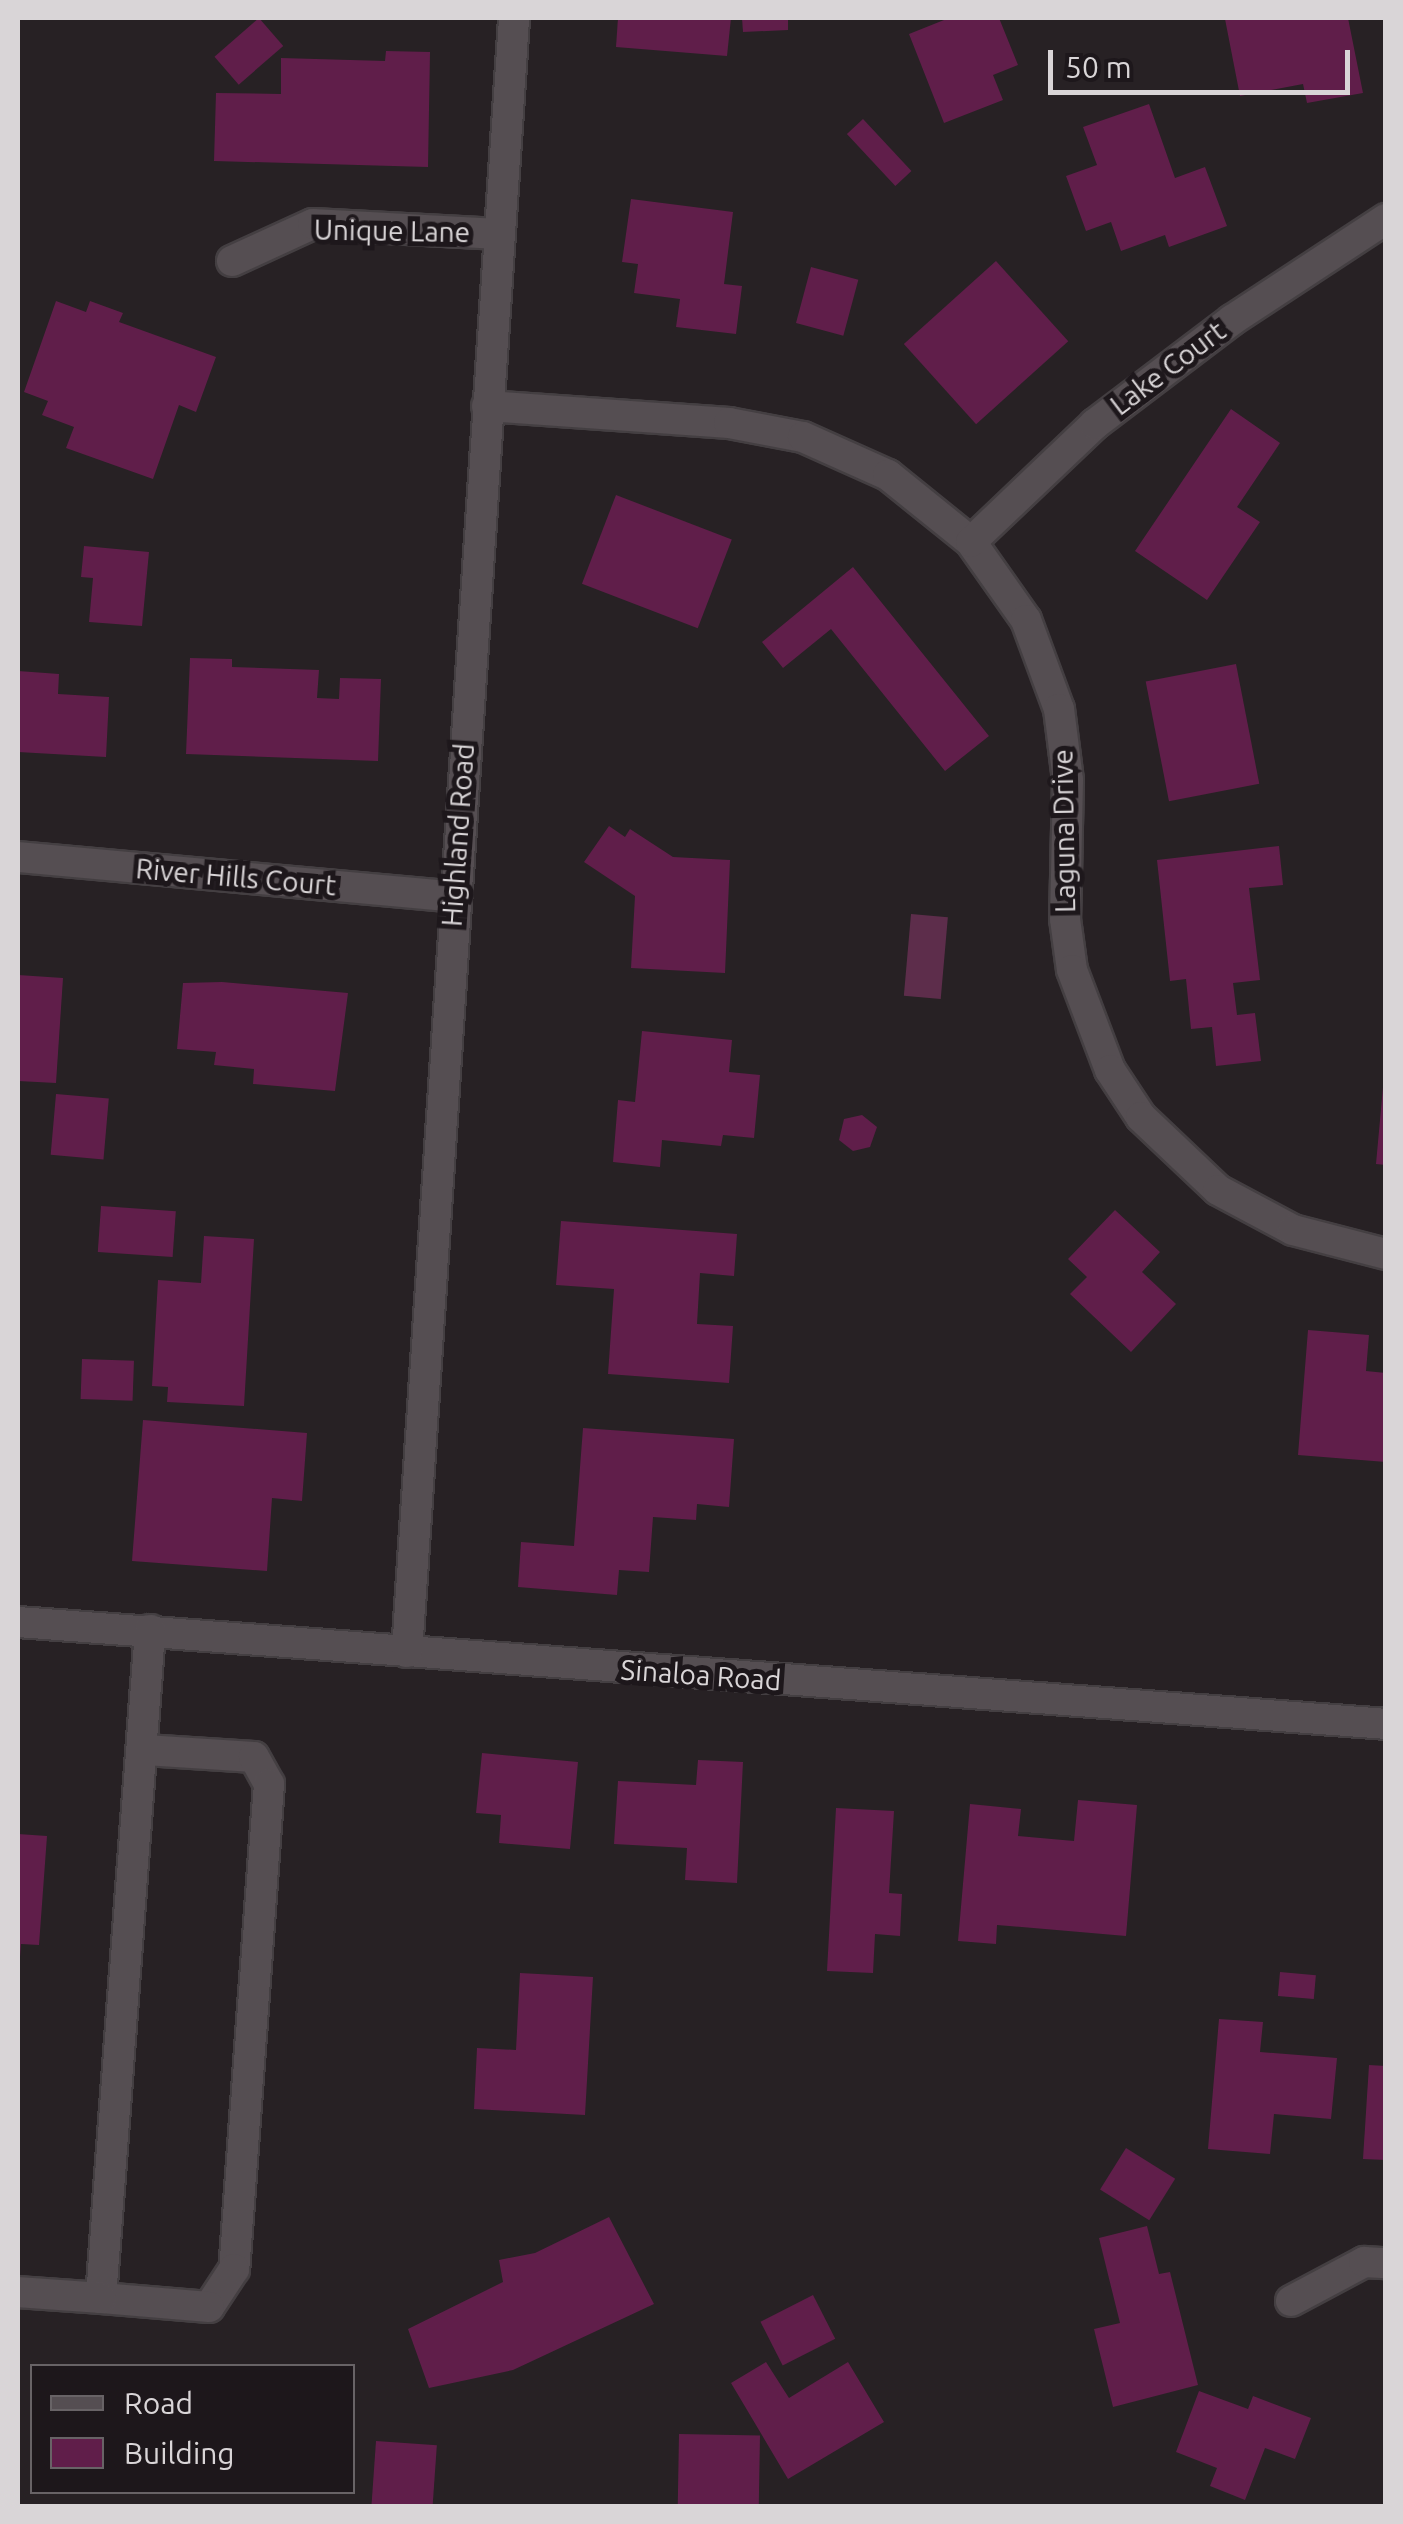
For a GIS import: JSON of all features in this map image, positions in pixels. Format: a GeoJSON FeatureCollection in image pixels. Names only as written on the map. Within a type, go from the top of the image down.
{"type":"FeatureCollection","features":[{"type":"Feature","properties":{"kind":"street","name":"Highland Road"},"geometry":{"type":"LineString","coordinates":[[407,1652],[514,18]]}},
{"type":"Feature","properties":{"kind":"street","name":"Lake Court"},"geometry":{"type":"LineString","coordinates":[[971,542],[1095,424],[1232,320],[1386,218]]}},
{"type":"Feature","properties":{"kind":"street","name":"Unique Lane"},"geometry":{"type":"LineString","coordinates":[[232,261],[313,224],[500,234]]}},
{"type":"Feature","properties":{"kind":"street","name":"Laguna Drive"},"geometry":{"type":"LineString","coordinates":[[488,406],[729,423],[803,437],[888,475],[971,542],[1026,620],[1059,710],[1068,780],[1065,919],[1072,970],[1110,1070],[1142,1117],[1218,1190],[1293,1230],[1386,1254]]}},
{"type":"Feature","properties":{"kind":"street","name":"River Hills Court"},"geometry":{"type":"LineString","coordinates":[[18,856],[454,897]]}},
{"type":"Feature","properties":{"kind":"street","name":"Sinaloa Road"},"geometry":{"type":"LineString","coordinates":[[18,1622],[1386,1724]]}},
{"type":"Feature","properties":{"kind":"street"},"geometry":{"type":"LineString","coordinates":[[101,2298],[145,1750],[150,1630]]}},
{"type":"Feature","properties":{"kind":"street"},"geometry":{"type":"LineString","coordinates":[[18,2292],[209,2307],[234,2269],[269,1784],[254,1757],[145,1750]]}},
{"type":"Feature","properties":{"kind":"street"},"geometry":{"type":"LineString","coordinates":[[1291,2301],[1364,2262],[1386,2263]]}},
{"type":"Feature","properties":{"kind":"shaded area"},"geometry":{"type":"Polygon","coordinates":[[[911,914],[948,917],[941,999],[904,996],[911,914]]]}},
{"type":"Feature","properties":{"kind":"building"},"geometry":{"type":"Polygon","coordinates":[[[259,18],[283,46],[239,85],[214,57],[259,18]]]}},
{"type":"Feature","properties":{"kind":"building"},"geometry":{"type":"Polygon","coordinates":[[[618,18],[731,18],[727,56],[616,47],[618,18]]]}},
{"type":"Feature","properties":{"kind":"building"},"geometry":{"type":"Polygon","coordinates":[[[742,18],[788,18],[788,30],[743,32],[742,18]]]}},
{"type":"Feature","properties":{"kind":"building"},"geometry":{"type":"Polygon","coordinates":[[[949,18],[999,18],[1018,65],[993,75],[1003,100],[944,123],[909,34],[949,18]]]}},
{"type":"Feature","properties":{"kind":"building"},"geometry":{"type":"Polygon","coordinates":[[[1348,18],[1363,93],[1307,103],[1303,84],[1240,96],[1225,19],[1348,18]]]}},
{"type":"Feature","properties":{"kind":"building"},"geometry":{"type":"Polygon","coordinates":[[[386,51],[430,52],[428,167],[214,161],[216,93],[281,94],[281,58],[385,61],[386,51]]]}},
{"type":"Feature","properties":{"kind":"building"},"geometry":{"type":"Polygon","coordinates":[[[1149,104],[1175,178],[1205,167],[1227,226],[1169,247],[1165,235],[1121,251],[1111,222],[1086,231],[1066,176],[1097,165],[1083,127],[1149,104]]]}},
{"type":"Feature","properties":{"kind":"building"},"geometry":{"type":"Polygon","coordinates":[[[863,119],[911,171],[895,186],[847,134],[863,119]]]}},
{"type":"Feature","properties":{"kind":"building"},"geometry":{"type":"Polygon","coordinates":[[[631,199],[733,212],[724,284],[742,286],[736,334],[676,327],[680,299],[634,293],[638,264],[622,262],[631,199]]]}},
{"type":"Feature","properties":{"kind":"building"},"geometry":{"type":"Polygon","coordinates":[[[996,261],[1068,341],[976,424],[904,344],[996,261]]]}},
{"type":"Feature","properties":{"kind":"building"},"geometry":{"type":"Polygon","coordinates":[[[811,267],[858,280],[843,336],[796,323],[811,267]]]}},
{"type":"Feature","properties":{"kind":"building"},"geometry":{"type":"Polygon","coordinates":[[[56,301],[86,312],[90,301],[123,313],[119,322],[216,357],[196,412],[179,405],[153,479],[66,448],[74,427],[42,415],[48,401],[24,392],[56,301]]]}},
{"type":"Feature","properties":{"kind":"building"},"geometry":{"type":"Polygon","coordinates":[[[1231,409],[1280,443],[1237,507],[1260,522],[1207,600],[1135,551],[1231,409]]]}},
{"type":"Feature","properties":{"kind":"building"},"geometry":{"type":"Polygon","coordinates":[[[616,495],[732,539],[698,628],[582,584],[616,495]]]}},
{"type":"Feature","properties":{"kind":"building"},"geometry":{"type":"Polygon","coordinates":[[[84,546],[149,552],[142,626],[89,622],[93,578],[81,577],[84,546]]]}},
{"type":"Feature","properties":{"kind":"building"},"geometry":{"type":"Polygon","coordinates":[[[853,567],[989,736],[945,771],[831,629],[783,668],[762,642],[853,567]]]}},
{"type":"Feature","properties":{"kind":"building"},"geometry":{"type":"Polygon","coordinates":[[[190,658],[232,659],[232,667],[319,670],[317,698],[339,699],[340,678],[381,679],[378,761],[186,754],[190,658]]]}},
{"type":"Feature","properties":{"kind":"building"},"geometry":{"type":"Polygon","coordinates":[[[1236,664],[1259,784],[1169,801],[1146,682],[1236,664]]]}},
{"type":"Feature","properties":{"kind":"building"},"geometry":{"type":"Polygon","coordinates":[[[18,671],[59,674],[58,694],[109,697],[106,757],[18,752],[18,671]]]}},
{"type":"Feature","properties":{"kind":"building"},"geometry":{"type":"Polygon","coordinates":[[[609,826],[625,837],[630,829],[673,857],[730,860],[725,973],[631,968],[635,896],[584,862],[609,826]]]}},
{"type":"Feature","properties":{"kind":"building"},"geometry":{"type":"Polygon","coordinates":[[[1279,846],[1283,885],[1249,888],[1260,980],[1233,983],[1237,1015],[1255,1013],[1261,1061],[1216,1066],[1212,1027],[1191,1029],[1186,979],[1170,981],[1157,860],[1279,846]]]}},
{"type":"Feature","properties":{"kind":"building"},"geometry":{"type":"Polygon","coordinates":[[[18,975],[63,978],[56,1083],[18,1081],[18,975]]]}},
{"type":"Feature","properties":{"kind":"building"},"geometry":{"type":"Polygon","coordinates":[[[222,982],[348,993],[335,1091],[253,1084],[254,1069],[214,1065],[216,1052],[177,1049],[183,983],[222,982]]]}},
{"type":"Feature","properties":{"kind":"building"},"geometry":{"type":"Polygon","coordinates":[[[642,1031],[732,1040],[729,1072],[760,1075],[754,1138],[723,1135],[721,1146],[662,1140],[660,1167],[613,1162],[618,1100],[635,1102],[642,1031]]]}},
{"type":"Feature","properties":{"kind":"building"},"geometry":{"type":"Polygon","coordinates":[[[1386,1087],[1386,1165],[1376,1164],[1386,1087]]]}},
{"type":"Feature","properties":{"kind":"building"},"geometry":{"type":"Polygon","coordinates":[[[56,1094],[109,1099],[103,1159],[51,1155],[56,1094]]]}},
{"type":"Feature","properties":{"kind":"building"},"geometry":{"type":"Polygon","coordinates":[[[862,1115],[877,1127],[870,1147],[853,1151],[839,1140],[844,1119],[862,1115]]]}},
{"type":"Feature","properties":{"kind":"building"},"geometry":{"type":"Polygon","coordinates":[[[101,1206],[176,1211],[173,1257],[98,1252],[101,1206]]]}},
{"type":"Feature","properties":{"kind":"building"},"geometry":{"type":"Polygon","coordinates":[[[1115,1210],[1160,1252],[1142,1272],[1176,1304],[1131,1352],[1070,1294],[1087,1277],[1068,1259],[1115,1210]]]}},
{"type":"Feature","properties":{"kind":"building"},"geometry":{"type":"Polygon","coordinates":[[[561,1221],[737,1234],[734,1276],[700,1273],[697,1324],[733,1326],[729,1383],[608,1374],[614,1289],[556,1285],[561,1221]]]}},
{"type":"Feature","properties":{"kind":"building"},"geometry":{"type":"Polygon","coordinates":[[[204,1236],[254,1239],[244,1406],[167,1402],[168,1387],[152,1386],[158,1280],[201,1283],[204,1236]]]}},
{"type":"Feature","properties":{"kind":"building"},"geometry":{"type":"Polygon","coordinates":[[[1308,1330],[1369,1335],[1366,1371],[1386,1373],[1386,1462],[1298,1455],[1308,1330]]]}},
{"type":"Feature","properties":{"kind":"building"},"geometry":{"type":"Polygon","coordinates":[[[82,1359],[134,1361],[133,1401],[81,1399],[82,1359]]]}},
{"type":"Feature","properties":{"kind":"building"},"geometry":{"type":"Polygon","coordinates":[[[143,1420],[307,1433],[302,1501],[272,1498],[267,1571],[132,1561],[143,1420]]]}},
{"type":"Feature","properties":{"kind":"building"},"geometry":{"type":"Polygon","coordinates":[[[583,1428],[734,1439],[729,1507],[697,1504],[696,1520],[653,1517],[649,1572],[619,1570],[617,1595],[518,1587],[521,1542],[574,1546],[583,1428]]]}},
{"type":"Feature","properties":{"kind":"building"},"geometry":{"type":"Polygon","coordinates":[[[482,1753],[578,1762],[570,1849],[499,1843],[501,1815],[476,1813],[482,1753]]]}},
{"type":"Feature","properties":{"kind":"building"},"geometry":{"type":"Polygon","coordinates":[[[698,1760],[743,1762],[737,1883],[685,1880],[687,1848],[614,1844],[618,1781],[696,1785],[698,1760]]]}},
{"type":"Feature","properties":{"kind":"building"},"geometry":{"type":"Polygon","coordinates":[[[1078,1800],[1137,1805],[1126,1936],[997,1925],[996,1944],[958,1941],[970,1804],[1021,1809],[1018,1836],[1074,1841],[1078,1800]]]}},
{"type":"Feature","properties":{"kind":"building"},"geometry":{"type":"Polygon","coordinates":[[[836,1808],[894,1811],[889,1893],[902,1894],[900,1936],[875,1934],[873,1973],[827,1971],[836,1808]]]}},
{"type":"Feature","properties":{"kind":"building"},"geometry":{"type":"Polygon","coordinates":[[[18,1834],[47,1836],[39,1945],[21,1944],[20,1957],[18,1834]]]}},
{"type":"Feature","properties":{"kind":"building"},"geometry":{"type":"Polygon","coordinates":[[[1280,1972],[1316,1975],[1314,1999],[1278,1996],[1280,1972]]]}},
{"type":"Feature","properties":{"kind":"building"},"geometry":{"type":"Polygon","coordinates":[[[520,1973],[593,1977],[585,2115],[474,2109],[477,2048],[516,2050],[520,1973]]]}},
{"type":"Feature","properties":{"kind":"building"},"geometry":{"type":"Polygon","coordinates":[[[1219,2019],[1263,2022],[1260,2052],[1337,2058],[1331,2119],[1274,2114],[1270,2154],[1208,2149],[1219,2019]]]}},
{"type":"Feature","properties":{"kind":"building"},"geometry":{"type":"Polygon","coordinates":[[[1369,2065],[1386,2066],[1386,2160],[1363,2159],[1369,2065]]]}},
{"type":"Feature","properties":{"kind":"building"},"geometry":{"type":"Polygon","coordinates":[[[1126,2148],[1175,2179],[1149,2220],[1100,2190],[1126,2148]]]}},
{"type":"Feature","properties":{"kind":"building"},"geometry":{"type":"Polygon","coordinates":[[[609,2217],[654,2304],[513,2370],[429,2388],[408,2329],[503,2282],[499,2260],[535,2253],[609,2217]]]}},
{"type":"Feature","properties":{"kind":"building"},"geometry":{"type":"Polygon","coordinates":[[[1147,2226],[1159,2274],[1170,2272],[1198,2385],[1113,2407],[1094,2329],[1120,2323],[1099,2238],[1147,2226]]]}},
{"type":"Feature","properties":{"kind":"building"},"geometry":{"type":"Polygon","coordinates":[[[813,2295],[835,2339],[783,2365],[760,2322],[813,2295]]]}},
{"type":"Feature","properties":{"kind":"building"},"geometry":{"type":"Polygon","coordinates":[[[766,2362],[789,2398],[848,2362],[884,2422],[788,2479],[731,2383],[766,2362]]]}},
{"type":"Feature","properties":{"kind":"building"},"geometry":{"type":"Polygon","coordinates":[[[1199,2391],[1248,2409],[1253,2396],[1311,2418],[1295,2459],[1265,2448],[1245,2500],[1210,2486],[1217,2468],[1176,2452],[1199,2391]]]}},
{"type":"Feature","properties":{"kind":"building"},"geometry":{"type":"Polygon","coordinates":[[[679,2434],[760,2435],[759,2505],[678,2504],[679,2434]]]}},
{"type":"Feature","properties":{"kind":"building"},"geometry":{"type":"Polygon","coordinates":[[[376,2441],[437,2445],[433,2506],[371,2506],[376,2441]]]}}]}
